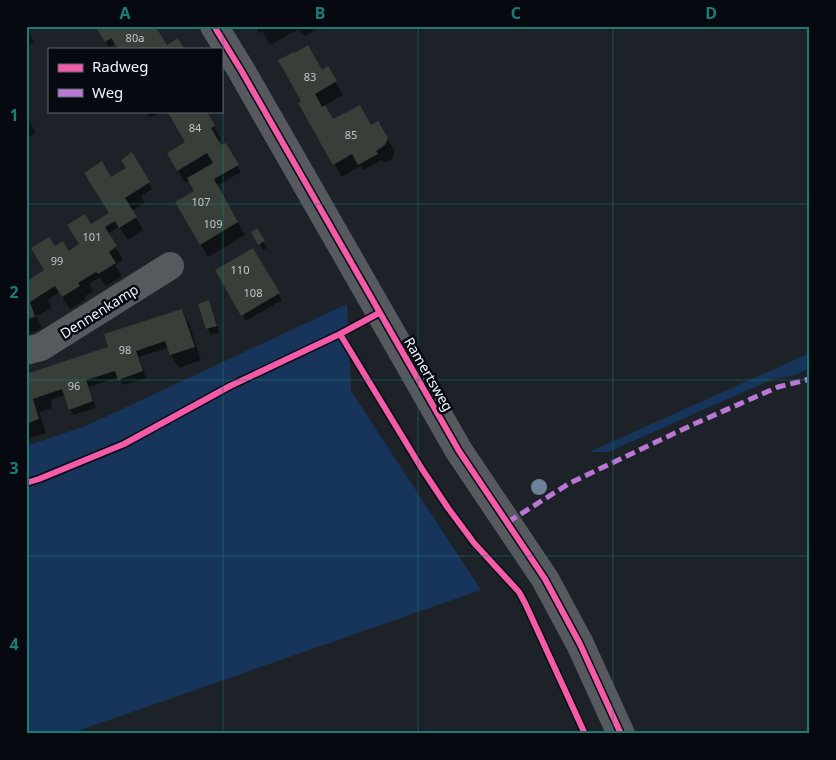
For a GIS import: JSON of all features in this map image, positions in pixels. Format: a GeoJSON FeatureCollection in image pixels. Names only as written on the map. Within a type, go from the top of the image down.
{"type":"FeatureCollection","features":[{"type":"Feature","properties":{"kind":"street","name":"Ramertsweg"},"geometry":{"type":"LineString","coordinates":[[214,26],[459,451],[545,579],[580,644],[622,734]]}},
{"type":"Feature","properties":{"kind":"street","name":"Dennenkamp"},"geometry":{"type":"LineString","coordinates":[[26,351],[41,347],[170,266]]}},
{"type":"Feature","properties":{"kind":"shaded area"},"geometry":{"type":"Polygon","coordinates":[[[347,304],[351,391],[481,590],[69,734],[26,734],[26,446],[86,426],[347,304]]]}},
{"type":"Feature","properties":{"kind":"shaded area"},"geometry":{"type":"Polygon","coordinates":[[[810,353],[810,368],[792,376],[773,379],[608,452],[589,452],[810,353]]]}},
{"type":"Feature","properties":{"kind":"building"},"geometry":{"type":"Polygon","coordinates":[[[95,26],[123,26],[124,28],[127,26],[155,26],[167,45],[178,38],[183,48],[117,48],[111,38],[105,42],[95,26]]]}},
{"type":"Feature","properties":{"kind":"building"},"geometry":{"type":"Polygon","coordinates":[[[308,45],[322,70],[328,66],[337,81],[315,94],[322,107],[325,105],[333,119],[360,105],[371,125],[378,121],[388,138],[385,145],[376,151],[378,154],[358,165],[352,154],[333,165],[298,103],[301,101],[278,60],[308,45]]]}},
{"type":"Feature","properties":{"kind":"building"},"geometry":{"type":"Polygon","coordinates":[[[168,112],[208,112],[215,126],[211,128],[221,145],[226,143],[239,165],[214,179],[238,222],[200,245],[175,202],[194,191],[187,178],[213,163],[207,153],[177,171],[167,153],[185,142],[168,112]]]}},
{"type":"Feature","properties":{"kind":"building"},"geometry":{"type":"Polygon","coordinates":[[[132,152],[150,182],[125,198],[137,217],[119,228],[115,221],[105,227],[117,246],[109,252],[116,263],[78,283],[80,286],[62,297],[55,286],[30,302],[35,316],[26,319],[26,282],[44,270],[31,248],[49,237],[55,246],[63,241],[69,251],[79,244],[67,225],[85,214],[91,224],[109,213],[84,173],[102,161],[111,177],[126,168],[121,160],[132,152]]]}},
{"type":"Feature","properties":{"kind":"building"},"geometry":{"type":"Polygon","coordinates":[[[257,228],[265,241],[258,245],[251,232],[257,228]]]}},
{"type":"Feature","properties":{"kind":"building"},"geometry":{"type":"Polygon","coordinates":[[[253,248],[280,293],[241,316],[215,270],[253,248]]]}},
{"type":"Feature","properties":{"kind":"building"},"geometry":{"type":"Polygon","coordinates":[[[209,300],[217,326],[206,329],[198,304],[209,300]]]}},
{"type":"Feature","properties":{"kind":"building"},"geometry":{"type":"Polygon","coordinates":[[[182,309],[195,347],[170,355],[165,341],[136,351],[143,371],[118,380],[115,371],[86,380],[93,401],[69,410],[62,389],[33,399],[39,419],[26,424],[26,374],[108,347],[104,334],[182,309]]]}},
{"type":"Feature","properties":{"kind":"marked path"},"geometry":{"type":"LineString","coordinates":[[508,522],[570,483],[694,424],[778,387],[810,379]]}},
{"type":"Feature","properties":{"kind":"cycle path"},"geometry":{"type":"LineString","coordinates":[[214,26],[459,451],[545,579],[580,644],[621,734]]}},
{"type":"Feature","properties":{"kind":"cycle path"},"geometry":{"type":"LineString","coordinates":[[26,483],[124,444],[230,386],[340,334],[379,313]]}},
{"type":"Feature","properties":{"kind":"cycle path"},"geometry":{"type":"LineString","coordinates":[[340,334],[422,469],[448,508],[474,543],[519,592],[585,734]]}}]}
